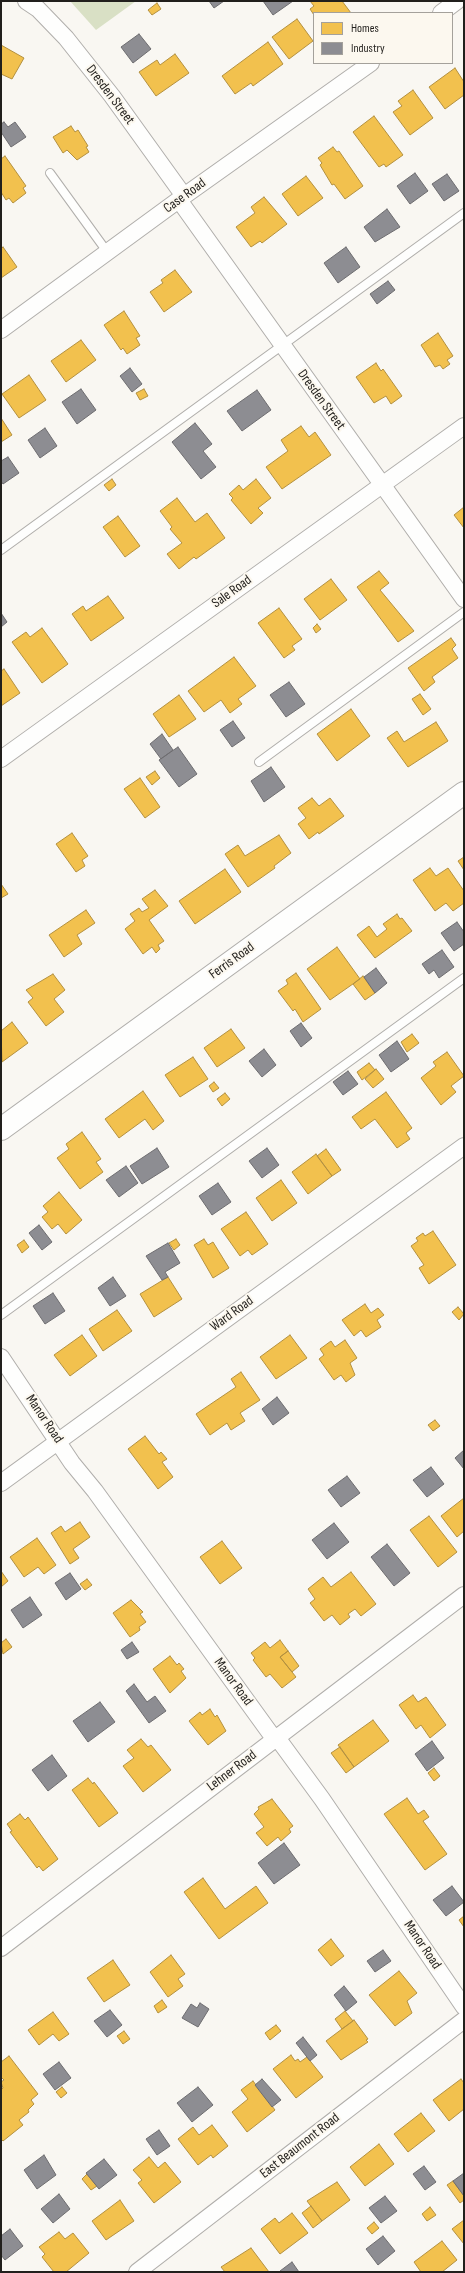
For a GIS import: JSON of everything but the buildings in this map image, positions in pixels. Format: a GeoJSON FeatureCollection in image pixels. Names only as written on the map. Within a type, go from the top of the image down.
{"type":"FeatureCollection","features":[{"type":"Feature","properties":{"kind":"main road","name":"Ferris Road"},"geometry":{"type":"LineString","coordinates":[[1,1129],[464,793]]}},
{"type":"Feature","properties":{"kind":"street","name":"Dresden Street"},"geometry":{"type":"LineString","coordinates":[[26,1],[38,9],[66,38],[112,96],[282,346],[464,599]]}},
{"type":"Feature","properties":{"kind":"street"},"geometry":{"type":"LineString","coordinates":[[442,12],[457,1]]}},
{"type":"Feature","properties":{"kind":"street","name":"Case Road"},"geometry":{"type":"LineString","coordinates":[[1,330],[370,64]]}},
{"type":"Feature","properties":{"kind":"street","name":"Sale Road"},"geometry":{"type":"LineString","coordinates":[[1,759],[464,426]]}},
{"type":"Feature","properties":{"kind":"street","name":"Ward Road"},"geometry":{"type":"LineString","coordinates":[[1,1483],[464,1146]]}},
{"type":"Feature","properties":{"kind":"street","name":"Manor Road"},"geometry":{"type":"LineString","coordinates":[[1,1357],[59,1440],[72,1463],[95,1491],[270,1733],[276,1738],[322,1799],[464,2007]]}},
{"type":"Feature","properties":{"kind":"street","name":"Lehner Road"},"geometry":{"type":"LineString","coordinates":[[1,1948],[464,1595]]}},
{"type":"Feature","properties":{"kind":"street","name":"East Beaumont Road"},"geometry":{"type":"LineString","coordinates":[[137,2272],[464,2020]]}},
{"type":"Feature","properties":{"kind":"lane"},"geometry":{"type":"LineString","coordinates":[[50,173],[108,253]]}},
{"type":"Feature","properties":{"kind":"lane"},"geometry":{"type":"LineString","coordinates":[[1,550],[464,213]]}},
{"type":"Feature","properties":{"kind":"lane"},"geometry":{"type":"LineString","coordinates":[[259,762],[464,612]]}},
{"type":"Feature","properties":{"kind":"lane"},"geometry":{"type":"LineString","coordinates":[[1,1315],[464,978]]}},
{"type":"Feature","properties":{"kind":"green space"},"geometry":{"type":"Polygon","coordinates":[[[70,1],[136,1],[96,30],[70,1]]]}}]}
